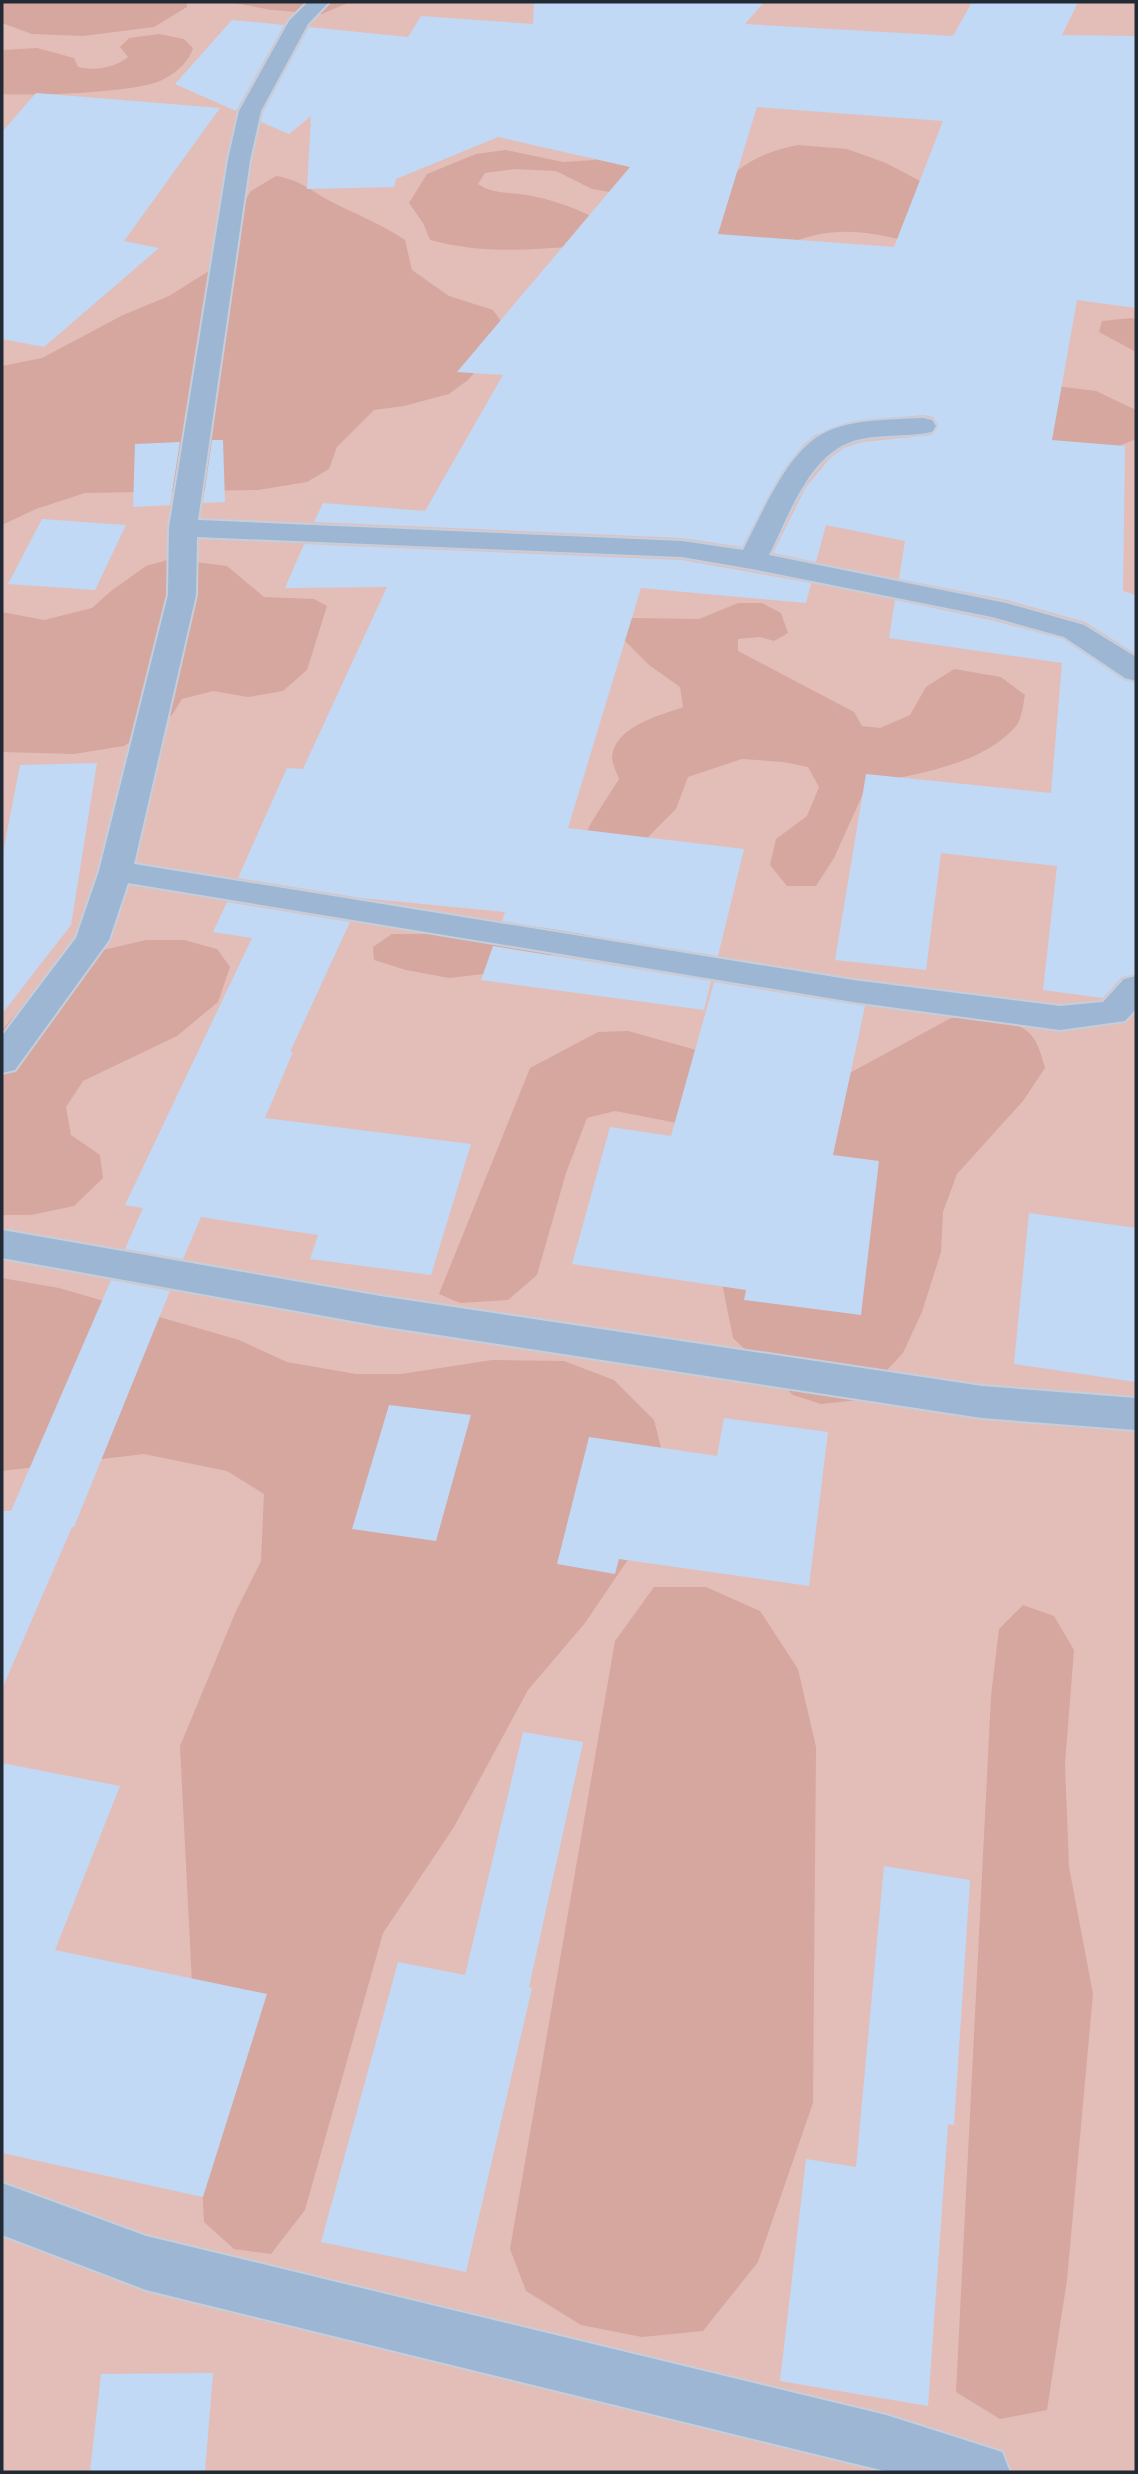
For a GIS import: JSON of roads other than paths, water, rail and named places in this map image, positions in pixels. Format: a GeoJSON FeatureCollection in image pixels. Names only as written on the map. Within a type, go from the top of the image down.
{"type":"FeatureCollection","features":[{"type":"Feature","properties":{"kind":"lane"},"geometry":{"type":"LineString","coordinates":[[2,1061],[92,940],[116,871],[182,595],[183,528],[239,160],[250,111],[299,21],[319,2]]}},
{"type":"Feature","properties":{"kind":"lane"},"geometry":{"type":"LineString","coordinates":[[752,560],[807,462],[826,442],[871,429],[923,426]]}},
{"type":"Feature","properties":{"kind":"lane"},"geometry":{"type":"LineString","coordinates":[[183,528],[682,549],[752,560],[996,609],[1074,631],[1136,672]]}},
{"type":"Feature","properties":{"kind":"lane"},"geometry":{"type":"LineString","coordinates":[[116,871],[839,989],[1060,1018],[1113,1013],[1136,987]]}},
{"type":"Feature","properties":{"kind":"lane"},"geometry":{"type":"LineString","coordinates":[[2,1244],[380,1311],[982,1402],[1136,1414]]}},
{"type":"Feature","properties":{"kind":"lane"},"geometry":{"type":"LineString","coordinates":[[2,2209],[146,2263],[886,2443],[982,2472]]}}]}
